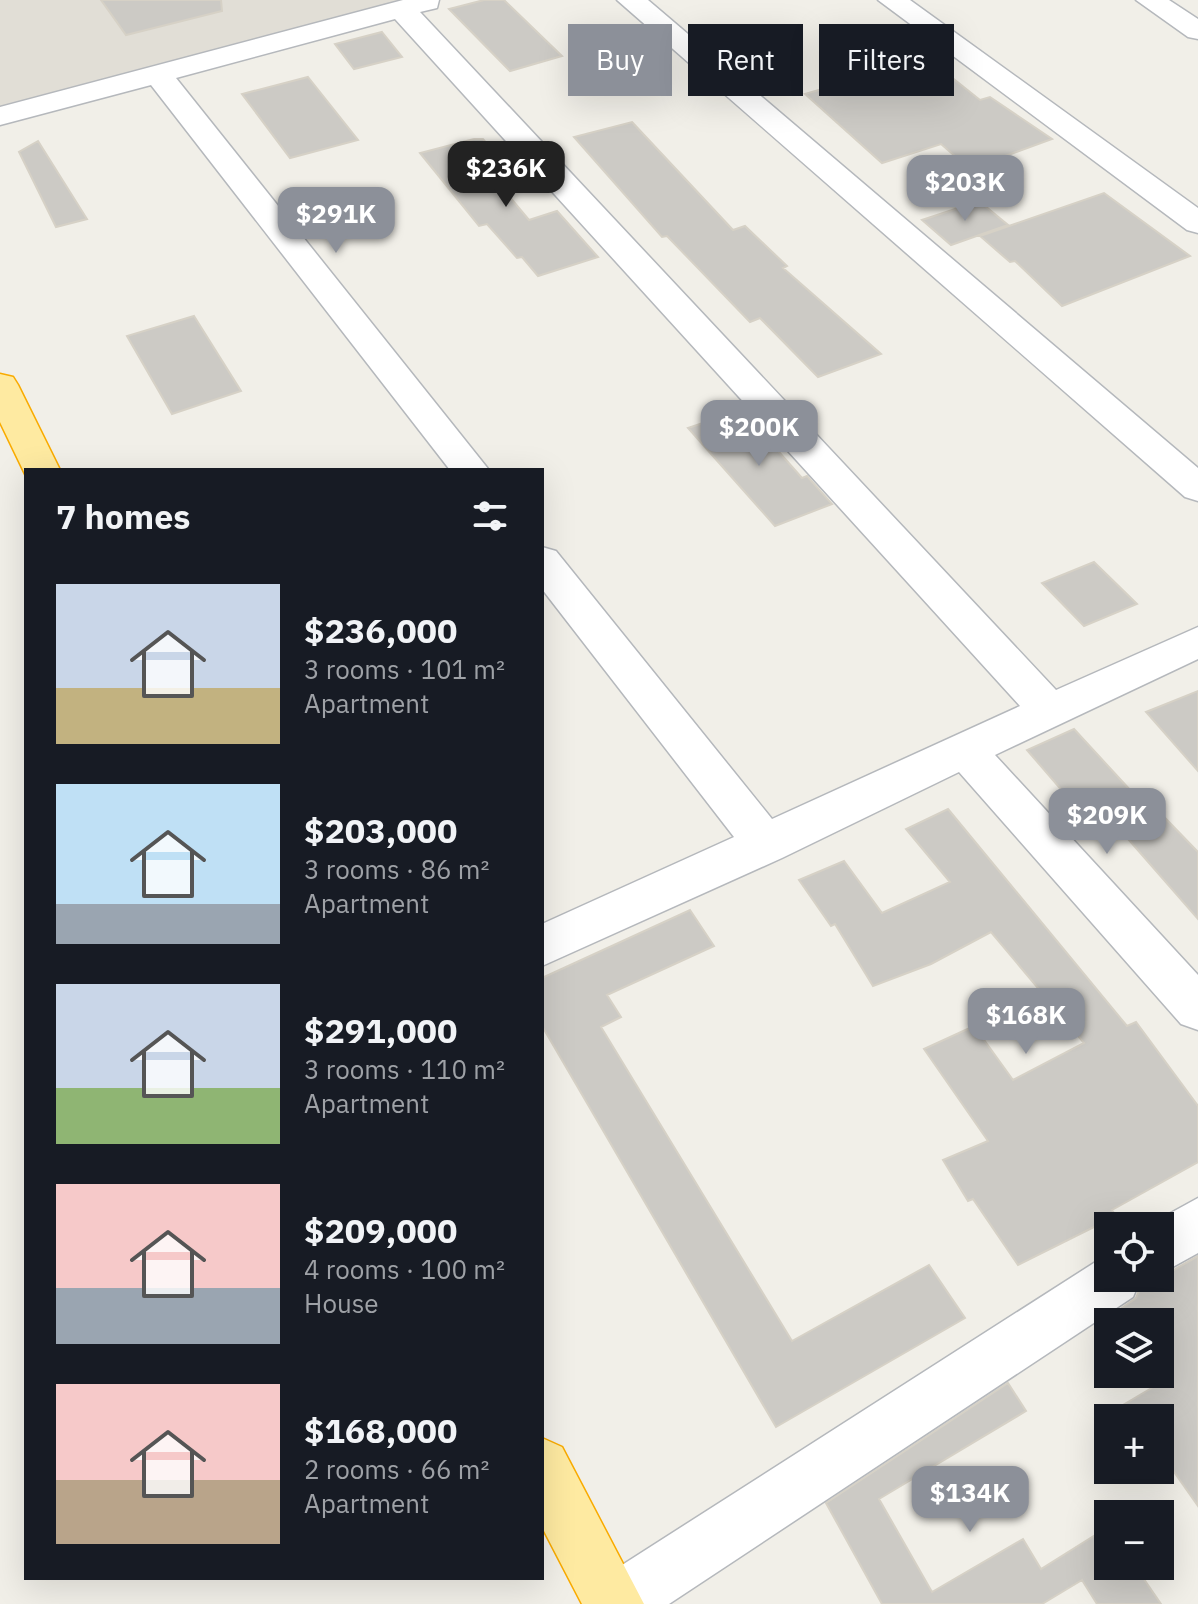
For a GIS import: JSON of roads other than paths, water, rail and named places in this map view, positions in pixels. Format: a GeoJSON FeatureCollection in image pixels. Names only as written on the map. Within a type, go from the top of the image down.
{"type":"FeatureCollection","features":[{"type":"Feature","properties":{"kind":"highway"},"geometry":{"type":"LineString","coordinates":[[0,385],[40,468]]}},
{"type":"Feature","properties":{"kind":"highway"},"geometry":{"type":"LineString","coordinates":[[544,1471],[614,1604]]}},
{"type":"Feature","properties":{"kind":"street"},"geometry":{"type":"LineString","coordinates":[[0,116],[434,0]]}},
{"type":"Feature","properties":{"kind":"street"},"geometry":{"type":"LineString","coordinates":[[631,0],[1198,488]]}},
{"type":"Feature","properties":{"kind":"street"},"geometry":{"type":"LineString","coordinates":[[892,0],[1198,223]]}},
{"type":"Feature","properties":{"kind":"street"},"geometry":{"type":"LineString","coordinates":[[1150,0],[1198,31]]}},
{"type":"Feature","properties":{"kind":"street"},"geometry":{"type":"LineString","coordinates":[[401,9],[1049,710]]}},
{"type":"Feature","properties":{"kind":"street"},"geometry":{"type":"LineString","coordinates":[[158,75],[468,468]]}},
{"type":"Feature","properties":{"kind":"street"},"geometry":{"type":"LineString","coordinates":[[544,564],[766,845]]}},
{"type":"Feature","properties":{"kind":"street"},"geometry":{"type":"LineString","coordinates":[[544,945],[766,845],[1198,642]]}},
{"type":"Feature","properties":{"kind":"street"},"geometry":{"type":"LineString","coordinates":[[965,750],[1198,1009]]}},
{"type":"Feature","properties":{"kind":"street"},"geometry":{"type":"LineString","coordinates":[[1174,1239],[1198,1223]]}},
{"type":"Feature","properties":{"kind":"street"},"geometry":{"type":"LineString","coordinates":[[614,1604],[1094,1291]]}}]}
